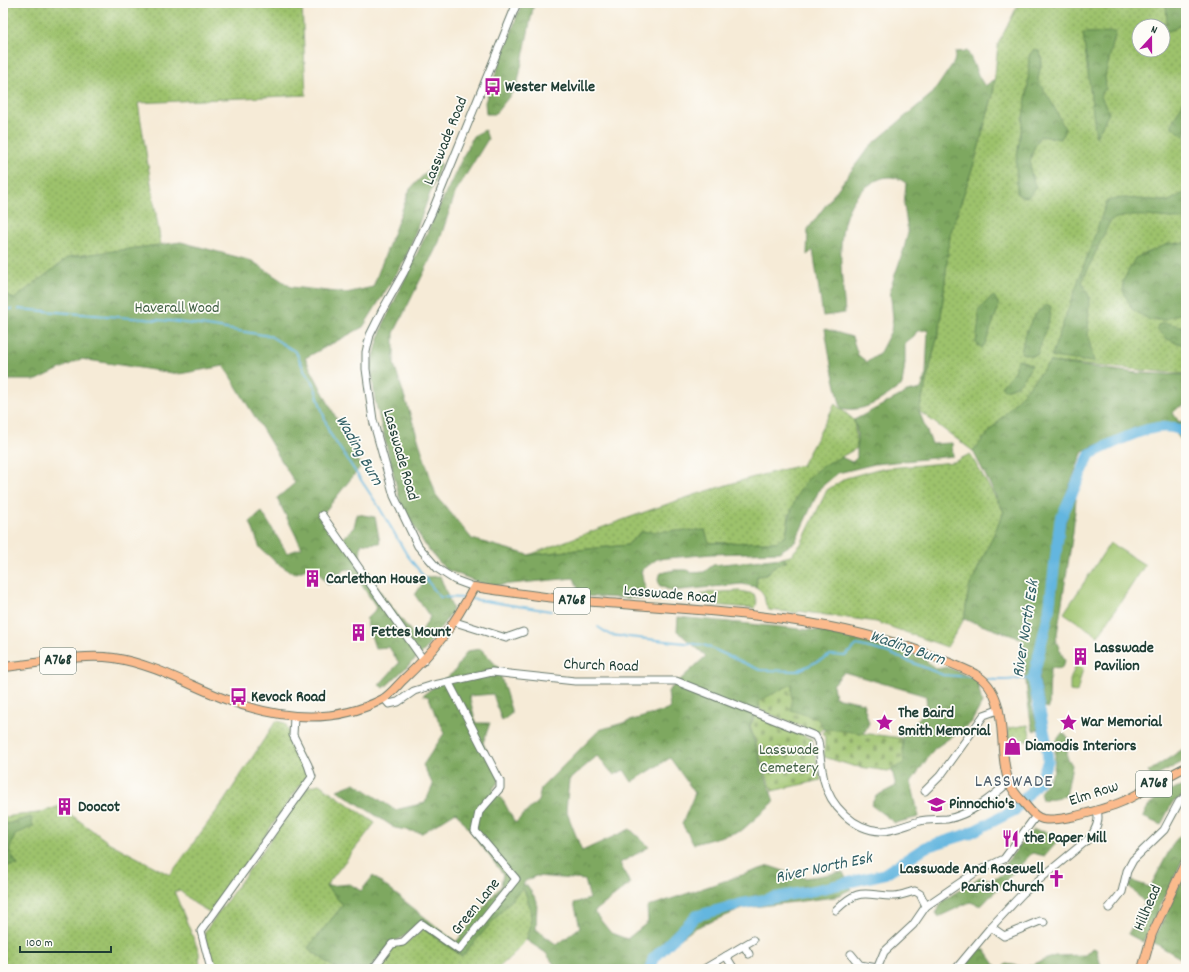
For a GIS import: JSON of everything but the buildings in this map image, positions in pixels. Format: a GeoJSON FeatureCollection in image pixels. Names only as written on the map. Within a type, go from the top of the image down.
{"type":"FeatureCollection","features":[{"type":"Feature","properties":{"kind":"main road","name":"A768"},"geometry":{"type":"LineString","coordinates":[[3,667],[73,658],[114,658],[148,668],[226,699],[272,714],[294,717],[326,717],[348,712],[384,698],[424,661],[436,647],[455,622],[474,587]]}},
{"type":"Feature","properties":{"kind":"main road","name":"Lasswade Road"},"geometry":{"type":"LineString","coordinates":[[474,587],[575,601],[760,617],[850,630],[903,645],[975,674],[984,681],[993,693],[995,711]]}},
{"type":"Feature","properties":{"kind":"main road","name":"A768"},"geometry":{"type":"LineString","coordinates":[[995,711],[1005,767],[1011,786],[1036,816]]}},
{"type":"Feature","properties":{"kind":"main road","name":"Elm Row"},"geometry":{"type":"LineString","coordinates":[[1036,816],[1058,820],[1122,802],[1186,767]]}},
{"type":"Feature","properties":{"kind":"main road","name":"Hillhead"},"geometry":{"type":"LineString","coordinates":[[1142,969],[1152,934],[1186,861]]}},
{"type":"Feature","properties":{"kind":"street","name":"Lasswade Road"},"geometry":{"type":"LineString","coordinates":[[474,587],[455,580],[438,568],[418,546],[394,496],[373,420],[366,369],[366,352],[370,335],[404,272],[432,212],[517,3]]}},
{"type":"Feature","properties":{"kind":"street"},"geometry":{"type":"LineString","coordinates":[[322,515],[424,661]]}},
{"type":"Feature","properties":{"kind":"street"},"geometry":{"type":"LineString","coordinates":[[455,622],[506,638],[523,632]]}},
{"type":"Feature","properties":{"kind":"street","name":"Church Road"},"geometry":{"type":"LineString","coordinates":[[384,698],[390,704],[398,702],[414,691],[492,672],[575,681],[676,681],[815,736],[818,741],[824,781],[835,804],[844,815],[863,827],[883,831],[921,821],[947,819],[960,816],[1011,786]]}},
{"type":"Feature","properties":{"kind":"street","name":"Green Lane"},"geometry":{"type":"LineString","coordinates":[[373,969],[392,944],[403,942],[422,924],[459,950],[516,879],[475,831],[478,812],[500,788],[500,781],[449,683]]}},
{"type":"Feature","properties":{"kind":"street"},"geometry":{"type":"LineString","coordinates":[[925,791],[941,775],[984,715],[995,711]]}},
{"type":"Feature","properties":{"kind":"street"},"geometry":{"type":"LineString","coordinates":[[211,969],[201,931],[312,777],[308,765],[293,735],[294,717]]}},
{"type":"Feature","properties":{"kind":"street"},"geometry":{"type":"LineString","coordinates":[[1109,908],[1112,900],[1122,892],[1127,871],[1133,860],[1164,830],[1178,802],[1186,796]]}},
{"type":"Feature","properties":{"kind":"street"},"geometry":{"type":"LineString","coordinates":[[956,969],[991,927],[1023,893],[1091,837],[1099,817],[1097,810]]}},
{"type":"Feature","properties":{"kind":"street"},"geometry":{"type":"LineString","coordinates":[[851,954],[858,967],[877,969],[884,952],[913,925],[926,906],[976,872],[1004,859],[1036,816]]}},
{"type":"Feature","properties":{"kind":"street"},"geometry":{"type":"LineString","coordinates":[[836,910],[846,901],[858,894],[867,893],[895,896],[915,891],[920,894],[926,906]]}},
{"type":"Feature","properties":{"kind":"street"},"geometry":{"type":"LineString","coordinates":[[991,927],[1004,936],[1040,921],[1044,922]]}},
{"type":"Feature","properties":{"kind":"street"},"geometry":{"type":"LineString","coordinates":[[704,969],[753,940]]}},
{"type":"Feature","properties":{"kind":"street"},"geometry":{"type":"LineString","coordinates":[[744,946],[749,954]]}},
{"type":"Feature","properties":{"kind":"street"},"geometry":{"type":"LineString","coordinates":[[726,956],[734,969]]}},
{"type":"Feature","properties":{"kind":"green space"},"geometry":{"type":"Polygon","coordinates":[[[3,3],[302,3],[306,95],[138,103],[161,245],[69,257],[14,300],[3,292],[3,3]]]}},
{"type":"Feature","properties":{"kind":"green space"},"geometry":{"type":"Polygon","coordinates":[[[522,3],[534,3],[517,87],[495,114],[486,114],[485,102],[522,3]]]}},
{"type":"Feature","properties":{"kind":"green space"},"geometry":{"type":"Polygon","coordinates":[[[1019,3],[1186,3],[1186,374],[1050,362],[973,451],[919,411],[940,326],[950,235],[976,157],[993,94],[998,44],[1019,3]]]}},
{"type":"Feature","properties":{"kind":"green space"},"geometry":{"type":"Polygon","coordinates":[[[1166,3],[1186,3],[1186,22],[1171,30],[1171,18],[1167,18],[1166,3]]]}},
{"type":"Feature","properties":{"kind":"green space"},"geometry":{"type":"Polygon","coordinates":[[[1116,32],[1105,76],[1106,88],[1100,95],[1109,113],[1096,137],[1083,33],[1116,32]]]}},
{"type":"Feature","properties":{"kind":"green space"},"geometry":{"type":"Polygon","coordinates":[[[1034,49],[1039,51],[1042,58],[1038,80],[1065,129],[1061,139],[1040,136],[1030,161],[1031,173],[1036,187],[1028,197],[1017,194],[1016,162],[1028,86],[1029,56],[1034,49]]]}},
{"type":"Feature","properties":{"kind":"green space"},"geometry":{"type":"Polygon","coordinates":[[[967,51],[979,77],[985,86],[995,79],[993,94],[976,157],[950,235],[940,326],[919,411],[932,444],[952,443],[953,456],[875,464],[838,473],[820,488],[795,542],[779,552],[712,554],[657,559],[641,571],[646,591],[662,600],[581,596],[574,578],[488,586],[445,569],[425,545],[401,504],[375,400],[371,366],[383,325],[473,136],[485,130],[488,139],[456,191],[439,242],[394,333],[394,364],[436,495],[472,539],[529,555],[627,545],[641,532],[705,530],[709,543],[776,542],[786,535],[795,500],[803,485],[809,478],[822,467],[841,457],[852,462],[857,458],[857,432],[854,420],[907,392],[921,389],[926,374],[928,330],[917,331],[914,336],[905,343],[905,363],[902,385],[881,400],[866,407],[858,409],[841,408],[831,365],[825,329],[852,337],[858,355],[867,362],[879,354],[891,331],[893,318],[890,289],[904,249],[908,232],[904,205],[906,183],[894,177],[885,177],[876,180],[858,194],[849,208],[844,224],[841,242],[845,313],[823,316],[813,250],[807,255],[808,229],[869,147],[933,93],[954,62],[956,52],[967,51]]]}},
{"type":"Feature","properties":{"kind":"green space"},"geometry":{"type":"Polygon","coordinates":[[[1186,97],[1186,134],[1184,136],[1172,127],[1172,123],[1186,97]]]}},
{"type":"Feature","properties":{"kind":"green space","name":"Haverall Wood"},"geometry":{"type":"Polygon","coordinates":[[[437,161],[441,164],[405,260],[363,327],[305,358],[361,466],[322,515],[341,541],[354,527],[357,514],[375,517],[380,543],[361,544],[360,562],[389,604],[417,639],[430,617],[415,595],[427,577],[440,576],[453,610],[426,649],[384,688],[379,685],[399,663],[389,647],[375,648],[366,619],[377,608],[351,569],[344,570],[328,585],[314,566],[294,574],[277,563],[260,548],[250,522],[262,512],[287,553],[302,548],[277,498],[295,483],[224,366],[179,374],[81,359],[37,380],[3,380],[3,292],[14,299],[69,257],[181,242],[252,261],[291,287],[346,293],[373,287],[410,189],[437,161]]]}},
{"type":"Feature","properties":{"kind":"green space"},"geometry":{"type":"Polygon","coordinates":[[[1186,192],[1186,220],[1126,216],[1110,221],[1082,282],[1089,296],[1088,335],[1094,362],[1051,357],[1107,201],[1122,198],[1169,201],[1186,192]]]}},
{"type":"Feature","properties":{"kind":"green space"},"geometry":{"type":"Polygon","coordinates":[[[1186,243],[1186,311],[1164,320],[1150,320],[1133,310],[1124,293],[1123,281],[1135,258],[1168,244],[1186,243]]]}},
{"type":"Feature","properties":{"kind":"green space"},"geometry":{"type":"Polygon","coordinates":[[[994,296],[999,306],[986,342],[982,348],[976,343],[979,320],[978,311],[994,296]]]}},
{"type":"Feature","properties":{"kind":"green space"},"geometry":{"type":"Polygon","coordinates":[[[1046,305],[1051,307],[1048,324],[1037,355],[1032,356],[1021,353],[1026,333],[1032,320],[1040,309],[1046,305]]]}},
{"type":"Feature","properties":{"kind":"green space"},"geometry":{"type":"Polygon","coordinates":[[[1165,323],[1186,327],[1186,346],[1167,339],[1157,329],[1158,325],[1165,323]]]}},
{"type":"Feature","properties":{"kind":"green space"},"geometry":{"type":"Polygon","coordinates":[[[1018,359],[1032,365],[1021,382],[1014,387],[1004,390],[1001,387],[1014,371],[1018,359]]]}},
{"type":"Feature","properties":{"kind":"green space"},"geometry":{"type":"Polygon","coordinates":[[[1050,362],[1138,373],[1186,375],[1186,405],[1179,407],[1173,413],[1179,422],[1186,420],[1186,446],[1177,435],[1179,423],[1142,428],[1118,436],[1083,451],[1057,518],[1046,606],[1031,669],[1031,704],[1039,729],[1033,731],[1027,696],[1022,639],[964,619],[969,588],[1004,512],[973,451],[1050,362]]]}},
{"type":"Feature","properties":{"kind":"green space"},"geometry":{"type":"Polygon","coordinates":[[[835,404],[854,420],[857,448],[816,471],[789,515],[786,535],[776,542],[709,543],[641,532],[627,545],[529,555],[664,505],[733,483],[802,465],[835,404]]]}},
{"type":"Feature","properties":{"kind":"green space"},"geometry":{"type":"Polygon","coordinates":[[[970,454],[1004,512],[969,588],[964,619],[947,647],[877,622],[798,611],[798,613],[769,610],[764,595],[756,587],[757,576],[766,575],[773,567],[786,561],[783,558],[790,556],[801,544],[827,490],[846,478],[878,469],[954,462],[970,454]]]}},
{"type":"Feature","properties":{"kind":"green space"},"geometry":{"type":"Polygon","coordinates":[[[1074,495],[1076,499],[1073,532],[1056,641],[1065,661],[1061,669],[1050,668],[1049,708],[1044,707],[1039,679],[1065,523],[1074,495]]]}},
{"type":"Feature","properties":{"kind":"green space"},"geometry":{"type":"Polygon","coordinates":[[[1110,543],[1145,565],[1098,636],[1064,613],[1110,543]]]}},
{"type":"Feature","properties":{"kind":"green space"},"geometry":{"type":"Polygon","coordinates":[[[783,558],[787,561],[773,567],[766,575],[757,576],[756,587],[742,584],[671,591],[659,585],[658,578],[661,573],[674,570],[687,570],[691,573],[704,572],[713,565],[783,558]]]}},
{"type":"Feature","properties":{"kind":"green space"},"geometry":{"type":"Polygon","coordinates":[[[740,591],[754,594],[757,602],[755,608],[711,605],[709,600],[701,593],[740,591]]]}},
{"type":"Feature","properties":{"kind":"green space"},"geometry":{"type":"Polygon","coordinates":[[[678,617],[851,634],[923,658],[936,669],[947,667],[977,680],[982,703],[971,723],[934,749],[911,782],[919,817],[895,823],[871,805],[876,796],[896,786],[892,770],[903,761],[903,736],[927,709],[926,696],[844,672],[833,685],[835,697],[863,703],[869,723],[863,735],[816,728],[761,702],[749,726],[774,802],[741,831],[694,844],[682,824],[695,793],[670,758],[632,782],[624,770],[614,775],[597,756],[569,780],[566,810],[582,851],[630,829],[649,847],[620,863],[630,884],[594,912],[611,933],[627,939],[648,922],[647,907],[769,866],[805,878],[843,872],[851,889],[835,897],[745,908],[695,928],[646,964],[645,969],[557,969],[546,953],[526,940],[529,933],[531,914],[523,887],[462,956],[417,924],[402,938],[391,943],[370,969],[336,969],[308,948],[343,905],[326,886],[350,884],[361,891],[373,876],[456,942],[501,886],[503,874],[456,812],[422,833],[395,828],[337,790],[355,783],[395,810],[425,803],[433,785],[423,765],[445,732],[435,714],[429,697],[423,695],[454,672],[467,651],[481,649],[498,667],[512,713],[502,721],[493,694],[469,696],[476,723],[490,723],[483,743],[500,780],[493,789],[504,802],[515,823],[538,801],[541,788],[599,730],[670,709],[668,691],[706,656],[677,631],[678,617]],[[536,876],[525,881],[523,886],[527,885],[537,901],[536,929],[557,945],[580,927],[574,903],[590,899],[585,880],[536,876]]]}},
{"type":"Feature","properties":{"kind":"green space"},"geometry":{"type":"Polygon","coordinates":[[[1076,665],[1083,668],[1077,692],[1070,691],[1070,680],[1076,665]]]}},
{"type":"Feature","properties":{"kind":"green space"},"geometry":{"type":"Polygon","coordinates":[[[792,684],[791,710],[818,719],[823,728],[818,733],[760,710],[759,701],[792,684]]]}},
{"type":"Feature","properties":{"kind":"green space","name":"Lasswade Cemetery"},"geometry":{"type":"Polygon","coordinates":[[[756,715],[812,739],[821,780],[772,791],[750,726],[756,715]]]}},
{"type":"Feature","properties":{"kind":"green space"},"geometry":{"type":"Polygon","coordinates":[[[276,721],[285,723],[308,774],[211,913],[194,903],[178,889],[178,891],[174,891],[199,952],[200,969],[3,969],[3,817],[38,813],[67,804],[69,807],[66,811],[108,842],[170,875],[224,801],[276,721]]]}},
{"type":"Feature","properties":{"kind":"green space"},"geometry":{"type":"Polygon","coordinates":[[[1028,725],[1031,741],[1009,741],[1008,728],[1028,725]]]}},
{"type":"Feature","properties":{"kind":"green space"},"geometry":{"type":"Polygon","coordinates":[[[828,729],[902,738],[904,763],[888,771],[853,766],[824,757],[825,737],[823,732],[828,729]]]}},
{"type":"Feature","properties":{"kind":"green space"},"geometry":{"type":"Polygon","coordinates":[[[1062,733],[1068,737],[1067,757],[1072,765],[1066,796],[1042,800],[1040,793],[1054,771],[1056,741],[1062,733]]]}},
{"type":"Feature","properties":{"kind":"green space"},"geometry":{"type":"Polygon","coordinates":[[[1186,747],[1186,760],[1153,778],[1148,772],[1186,747]]]}},
{"type":"Feature","properties":{"kind":"green space"},"geometry":{"type":"Polygon","coordinates":[[[1186,778],[1186,794],[1172,803],[1161,825],[1143,817],[1153,801],[1164,794],[1181,787],[1186,778]]]}},
{"type":"Feature","properties":{"kind":"green space"},"geometry":{"type":"Polygon","coordinates":[[[319,784],[375,823],[326,886],[343,905],[308,948],[336,969],[218,969],[212,962],[204,933],[308,787],[319,784]]]}},
{"type":"Feature","properties":{"kind":"green space"},"geometry":{"type":"Polygon","coordinates":[[[31,817],[33,826],[15,835],[9,851],[18,865],[3,867],[3,825],[31,817]]]}},
{"type":"Feature","properties":{"kind":"green space"},"geometry":{"type":"Polygon","coordinates":[[[1186,829],[1186,853],[1143,942],[1128,934],[1145,903],[1129,886],[1132,881],[1150,887],[1174,842],[1186,829]]]}},
{"type":"Feature","properties":{"kind":"green space"},"geometry":{"type":"Polygon","coordinates":[[[1033,830],[1047,832],[1057,842],[1045,856],[1032,853],[981,906],[970,902],[938,917],[935,913],[944,900],[980,877],[990,880],[1004,874],[1004,865],[1033,830]]]}},
{"type":"Feature","properties":{"kind":"green space"},"geometry":{"type":"Polygon","coordinates":[[[1186,870],[1186,963],[1182,959],[1153,942],[1186,870]]]}},
{"type":"Feature","properties":{"kind":"green space"},"geometry":{"type":"Polygon","coordinates":[[[523,886],[531,914],[529,933],[518,950],[497,969],[375,969],[394,946],[405,944],[423,929],[462,956],[523,886]]]}},
{"type":"Feature","properties":{"kind":"green space"},"geometry":{"type":"Polygon","coordinates":[[[1092,948],[1096,949],[1102,969],[1001,969],[1006,964],[1026,967],[1055,956],[1085,955],[1092,948]]]}},
{"type":"Feature","properties":{"kind":"green space"},"geometry":{"type":"Polygon","coordinates":[[[980,949],[985,950],[998,969],[963,969],[976,951],[980,949]]]}},
{"type":"Feature","properties":{"kind":"waterway"},"geometry":{"type":"LineString","coordinates":[[3,309],[12,309]]}},
{"type":"Feature","properties":{"kind":"waterway","name":"Wading Burn"},"geometry":{"type":"LineString","coordinates":[[19,309],[170,321],[207,326],[270,336],[296,352],[305,372],[313,382],[329,432],[379,507],[407,555],[440,597],[464,598]]}},
{"type":"Feature","properties":{"kind":"waterway","name":"River North Esk"},"geometry":{"type":"LineString","coordinates":[[650,969],[653,959],[696,916],[740,904],[816,890],[884,874],[926,847],[968,834],[1015,810],[1040,780],[1048,761],[1046,740],[1033,679],[1049,611],[1060,520],[1090,454],[1139,432],[1153,428],[1166,427],[1177,429],[1186,435]]}},
{"type":"Feature","properties":{"kind":"waterway","name":"Wading Burn"},"geometry":{"type":"LineString","coordinates":[[471,599],[551,611]]}},
{"type":"Feature","properties":{"kind":"waterway","name":"Wading Burn"},"geometry":{"type":"LineString","coordinates":[[598,627],[610,635],[704,645],[760,670],[797,671],[831,655],[845,656],[857,645],[886,652],[943,675],[973,677]]}},
{"type":"Feature","properties":{"kind":"waterway","name":"Wading Burn"},"geometry":{"type":"LineString","coordinates":[[987,679],[1033,679]]}},
{"type":"Feature","properties":{"kind":"place","name":"Wester Melville"},"geometry":{"type":"Point","coordinates":[492,87]}},
{"type":"Feature","properties":{"kind":"place","name":"Carlethan House"},"geometry":{"type":"Point","coordinates":[313,579]}},
{"type":"Feature","properties":{"kind":"place","name":"Fettes Mount"},"geometry":{"type":"Point","coordinates":[358,632]}},
{"type":"Feature","properties":{"kind":"place","name":"Lasswade Pavilion"},"geometry":{"type":"Point","coordinates":[1081,657]}},
{"type":"Feature","properties":{"kind":"place","name":"Kevock Road"},"geometry":{"type":"Point","coordinates":[238,697]}},
{"type":"Feature","properties":{"kind":"place","name":"The Baird Smith Memorial"},"geometry":{"type":"Point","coordinates":[885,722]}},
{"type":"Feature","properties":{"kind":"place","name":"War Memorial"},"geometry":{"type":"Point","coordinates":[1068,722]}},
{"type":"Feature","properties":{"kind":"place","name":"Diamodis Interiors"},"geometry":{"type":"Point","coordinates":[1012,746]}},
{"type":"Feature","properties":{"kind":"place","name":"Pinnochio's"},"geometry":{"type":"Point","coordinates":[936,804]}},
{"type":"Feature","properties":{"kind":"place","name":"Doocot"},"geometry":{"type":"Point","coordinates":[65,807]}},
{"type":"Feature","properties":{"kind":"place","name":"the Paper Mill"},"geometry":{"type":"Point","coordinates":[1011,838]}},
{"type":"Feature","properties":{"kind":"place","name":"Lasswade And Rosewell Parish Church"},"geometry":{"type":"Point","coordinates":[1057,878]}},
{"type":"Feature","properties":{"kind":"district","name":"LASSWADE"},"geometry":{"type":"Point","coordinates":[1014,782]}}]}
